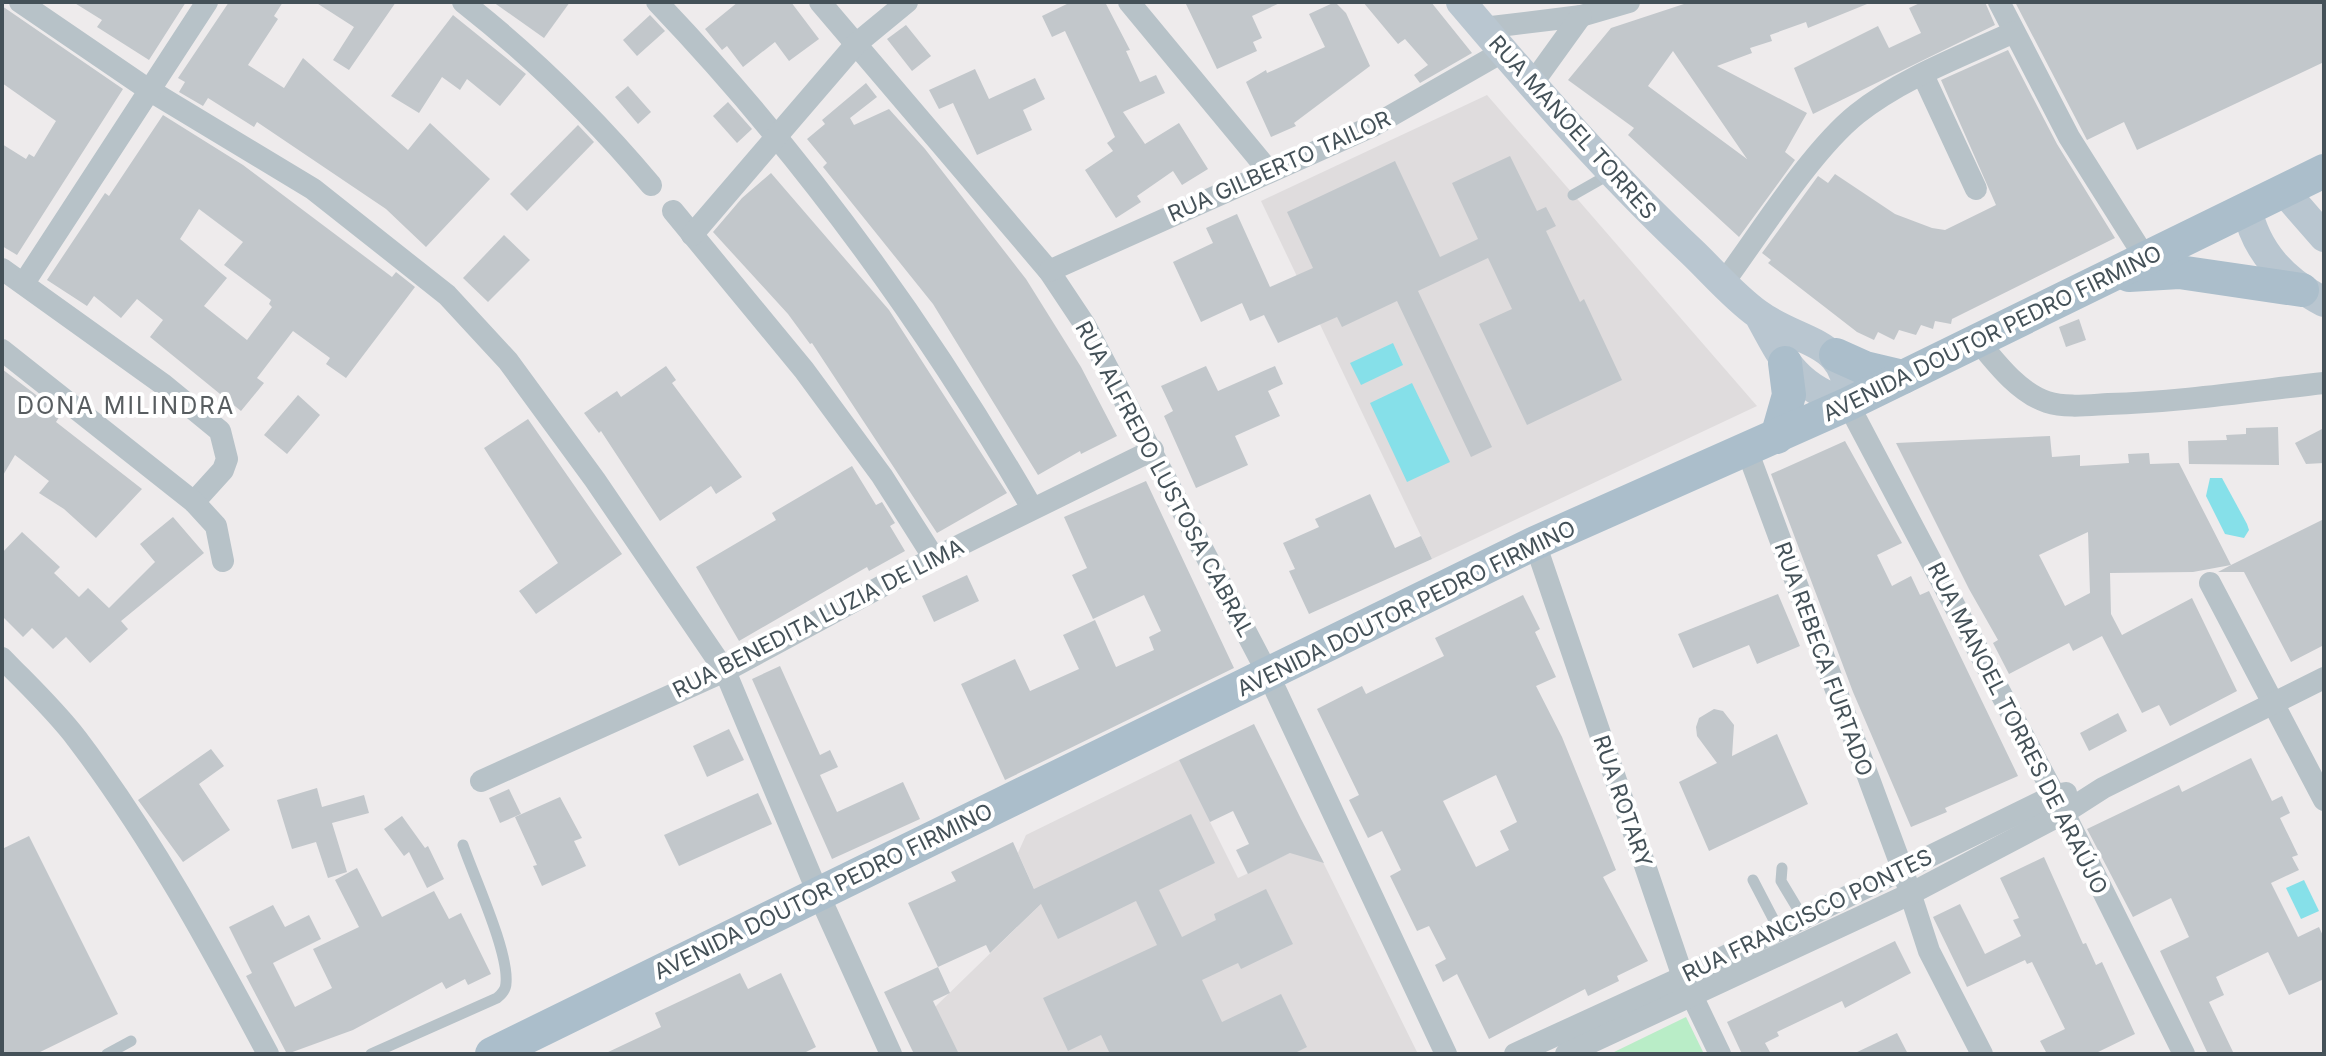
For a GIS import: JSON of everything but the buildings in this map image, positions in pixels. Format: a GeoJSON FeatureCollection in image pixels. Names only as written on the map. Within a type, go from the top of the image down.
{"type":"FeatureCollection","features":[{"type":"Feature","properties":{"kind":"main road","name":"RUA MANOEL TORRES"},"geometry":{"type":"LineString","coordinates":[[1461,2],[1610,174],[1759,315],[1836,355]]}},
{"type":"Feature","properties":{"kind":"main road","name":"AVENIDA DOUTOR PEDRO FIRMINO"},"geometry":{"type":"LineString","coordinates":[[493,1054],[1535,543],[1848,404],[2324,171]]}},
{"type":"Feature","properties":{"kind":"main road"},"geometry":{"type":"LineString","coordinates":[[2284,191],[2324,237]]}},
{"type":"Feature","properties":{"kind":"main road"},"geometry":{"type":"LineString","coordinates":[[2247,208],[2251,226],[2269,260],[2313,296]]}},
{"type":"Feature","properties":{"kind":"main road"},"geometry":{"type":"LineString","coordinates":[[2108,277],[2179,272],[2313,296]]}},
{"type":"Feature","properties":{"kind":"main road","name":"RUA MANOEL TORRES"},"geometry":{"type":"LineString","coordinates":[[1759,315],[1785,363],[1813,391],[1848,404]]}},
{"type":"Feature","properties":{"kind":"main road"},"geometry":{"type":"LineString","coordinates":[[1836,355],[1865,368],[1903,377]]}},
{"type":"Feature","properties":{"kind":"main road"},"geometry":{"type":"LineString","coordinates":[[1836,355],[1846,376],[1848,404]]}},
{"type":"Feature","properties":{"kind":"main road"},"geometry":{"type":"LineString","coordinates":[[1762,443],[1789,395],[1785,363]]}},
{"type":"Feature","properties":{"kind":"street"},"geometry":{"type":"LineString","coordinates":[[20,2],[149,90],[297,177],[447,295],[508,361],[587,468],[725,671],[818,893],[891,1054]]}},
{"type":"Feature","properties":{"kind":"street"},"geometry":{"type":"LineString","coordinates":[[24,283],[207,2]]}},
{"type":"Feature","properties":{"kind":"street"},"geometry":{"type":"LineString","coordinates":[[463,2],[536,62],[602,126],[651,185]]}},
{"type":"Feature","properties":{"kind":"street"},"geometry":{"type":"LineString","coordinates":[[657,2],[738,90],[908,307],[1032,508]]}},
{"type":"Feature","properties":{"kind":"street","name":"RUA ALFREDO LUSTOSA CABRAL"},"geometry":{"type":"LineString","coordinates":[[820,2],[1049,271],[1085,325],[1268,674],[1390,927],[1446,1054]]}},
{"type":"Feature","properties":{"kind":"street"},"geometry":{"type":"LineString","coordinates":[[692,235],[856,44],[907,2]]}},
{"type":"Feature","properties":{"kind":"street"},"geometry":{"type":"LineString","coordinates":[[1129,2],[1268,170]]}},
{"type":"Feature","properties":{"kind":"street"},"geometry":{"type":"LineString","coordinates":[[1483,28],[1581,16],[1629,2]]}},
{"type":"Feature","properties":{"kind":"street"},"geometry":{"type":"LineString","coordinates":[[1999,2],[2069,137],[2146,259]]}},
{"type":"Feature","properties":{"kind":"street"},"geometry":{"type":"LineString","coordinates":[[1532,84],[1581,16]]}},
{"type":"Feature","properties":{"kind":"street"},"geometry":{"type":"LineString","coordinates":[[1724,282],[1833,136],[1858,113],[1923,75],[2014,32]]}},
{"type":"Feature","properties":{"kind":"street","name":"RUA GILBERTO TAILOR"},"geometry":{"type":"LineString","coordinates":[[1049,271],[1385,119],[1504,51]]}},
{"type":"Feature","properties":{"kind":"street"},"geometry":{"type":"LineString","coordinates":[[1923,75],[1976,189]]}},
{"type":"Feature","properties":{"kind":"street"},"geometry":{"type":"LineString","coordinates":[[673,211],[804,370],[882,476],[934,558]]}},
{"type":"Feature","properties":{"kind":"street"},"geometry":{"type":"LineString","coordinates":[[2,269],[164,385],[220,431],[227,459],[223,470],[194,502]]}},
{"type":"Feature","properties":{"kind":"street"},"geometry":{"type":"LineString","coordinates":[[1978,341],[1997,365],[2024,388],[2045,402],[2067,405],[2146,403],[2324,383]]}},
{"type":"Feature","properties":{"kind":"street"},"geometry":{"type":"LineString","coordinates":[[2,350],[194,502],[216,526],[223,561]]}},
{"type":"Feature","properties":{"kind":"street","name":"RUA MANOEL TORRES DE ARAÚJO"},"geometry":{"type":"LineString","coordinates":[[1848,404],[2059,804],[2184,1054]]}},
{"type":"Feature","properties":{"kind":"street","name":"RUA REBECA FURTADO"},"geometry":{"type":"LineString","coordinates":[[1762,443],[1929,951],[1982,1054]]}},
{"type":"Feature","properties":{"kind":"street","name":"RUA BENEDITA LUZIA DE LIMA"},"geometry":{"type":"LineString","coordinates":[[481,781],[725,671],[934,558],[1153,450]]}},
{"type":"Feature","properties":{"kind":"street","name":"RUA ROTARY"},"geometry":{"type":"LineString","coordinates":[[1535,543],[1687,986],[1720,1054]]}},
{"type":"Feature","properties":{"kind":"street"},"geometry":{"type":"LineString","coordinates":[[2210,583],[2324,800]]}},
{"type":"Feature","properties":{"kind":"street"},"geometry":{"type":"LineString","coordinates":[[2,658],[75,737],[141,829],[180,890],[268,1054]]}},
{"type":"Feature","properties":{"kind":"street","name":"RUA FRANCISCO PONTES"},"geometry":{"type":"LineString","coordinates":[[1566,1054],[1802,916],[1902,868],[2103,788],[2324,678]]}},
{"type":"Feature","properties":{"kind":"street","name":"RUA FRANCISCO PONTES"},"geometry":{"type":"LineString","coordinates":[[1515,1054],[1910,894],[2059,804]]}},
{"type":"Feature","properties":{"kind":"lane"},"geometry":{"type":"LineString","coordinates":[[1573,195],[1610,174]]}},
{"type":"Feature","properties":{"kind":"lane"},"geometry":{"type":"LineString","coordinates":[[371,1054],[497,998],[505,990],[506,974],[494,930],[463,845]]}},
{"type":"Feature","properties":{"kind":"lane"},"geometry":{"type":"LineString","coordinates":[[1782,868],[1781,881],[1802,916]]}},
{"type":"Feature","properties":{"kind":"lane"},"geometry":{"type":"LineString","coordinates":[[1753,880],[1778,928]]}},
{"type":"Feature","properties":{"kind":"lane"},"geometry":{"type":"LineString","coordinates":[[107,1054],[131,1041]]}},
{"type":"Feature","properties":{"kind":"shaded area"},"geometry":{"type":"Polygon","coordinates":[[[1487,95],[1757,406],[1432,559],[1261,201],[1487,95]]]}},
{"type":"Feature","properties":{"kind":"shaded area"},"geometry":{"type":"Polygon","coordinates":[[[1179,760],[1238,878],[1290,853],[1319,854],[1418,1054],[959,1054],[935,1007],[1041,904],[1018,853],[1026,835],[1179,760]]]}},
{"type":"Feature","properties":{"kind":"green space"},"geometry":{"type":"Polygon","coordinates":[[[1686,1017],[1704,1054],[1610,1054],[1686,1017]]]}},
{"type":"Feature","properties":{"kind":"water"},"geometry":{"type":"Polygon","coordinates":[[[1393,343],[1403,365],[1361,385],[1350,363],[1393,343]]]}},
{"type":"Feature","properties":{"kind":"water"},"geometry":{"type":"Polygon","coordinates":[[[1412,383],[1450,462],[1407,482],[1370,403],[1412,383]]]}},
{"type":"Feature","properties":{"kind":"water"},"geometry":{"type":"Polygon","coordinates":[[[2210,478],[2222,478],[2247,524],[2249,530],[2244,538],[2225,534],[2206,496],[2210,478]]]}},
{"type":"Feature","properties":{"kind":"water"},"geometry":{"type":"Polygon","coordinates":[[[2304,880],[2319,911],[2301,919],[2286,888],[2304,880]]]}},
{"type":"Feature","properties":{"kind":"district","name":"DONA MILINDRA"},"geometry":{"type":"Point","coordinates":[126,406]}}]}
